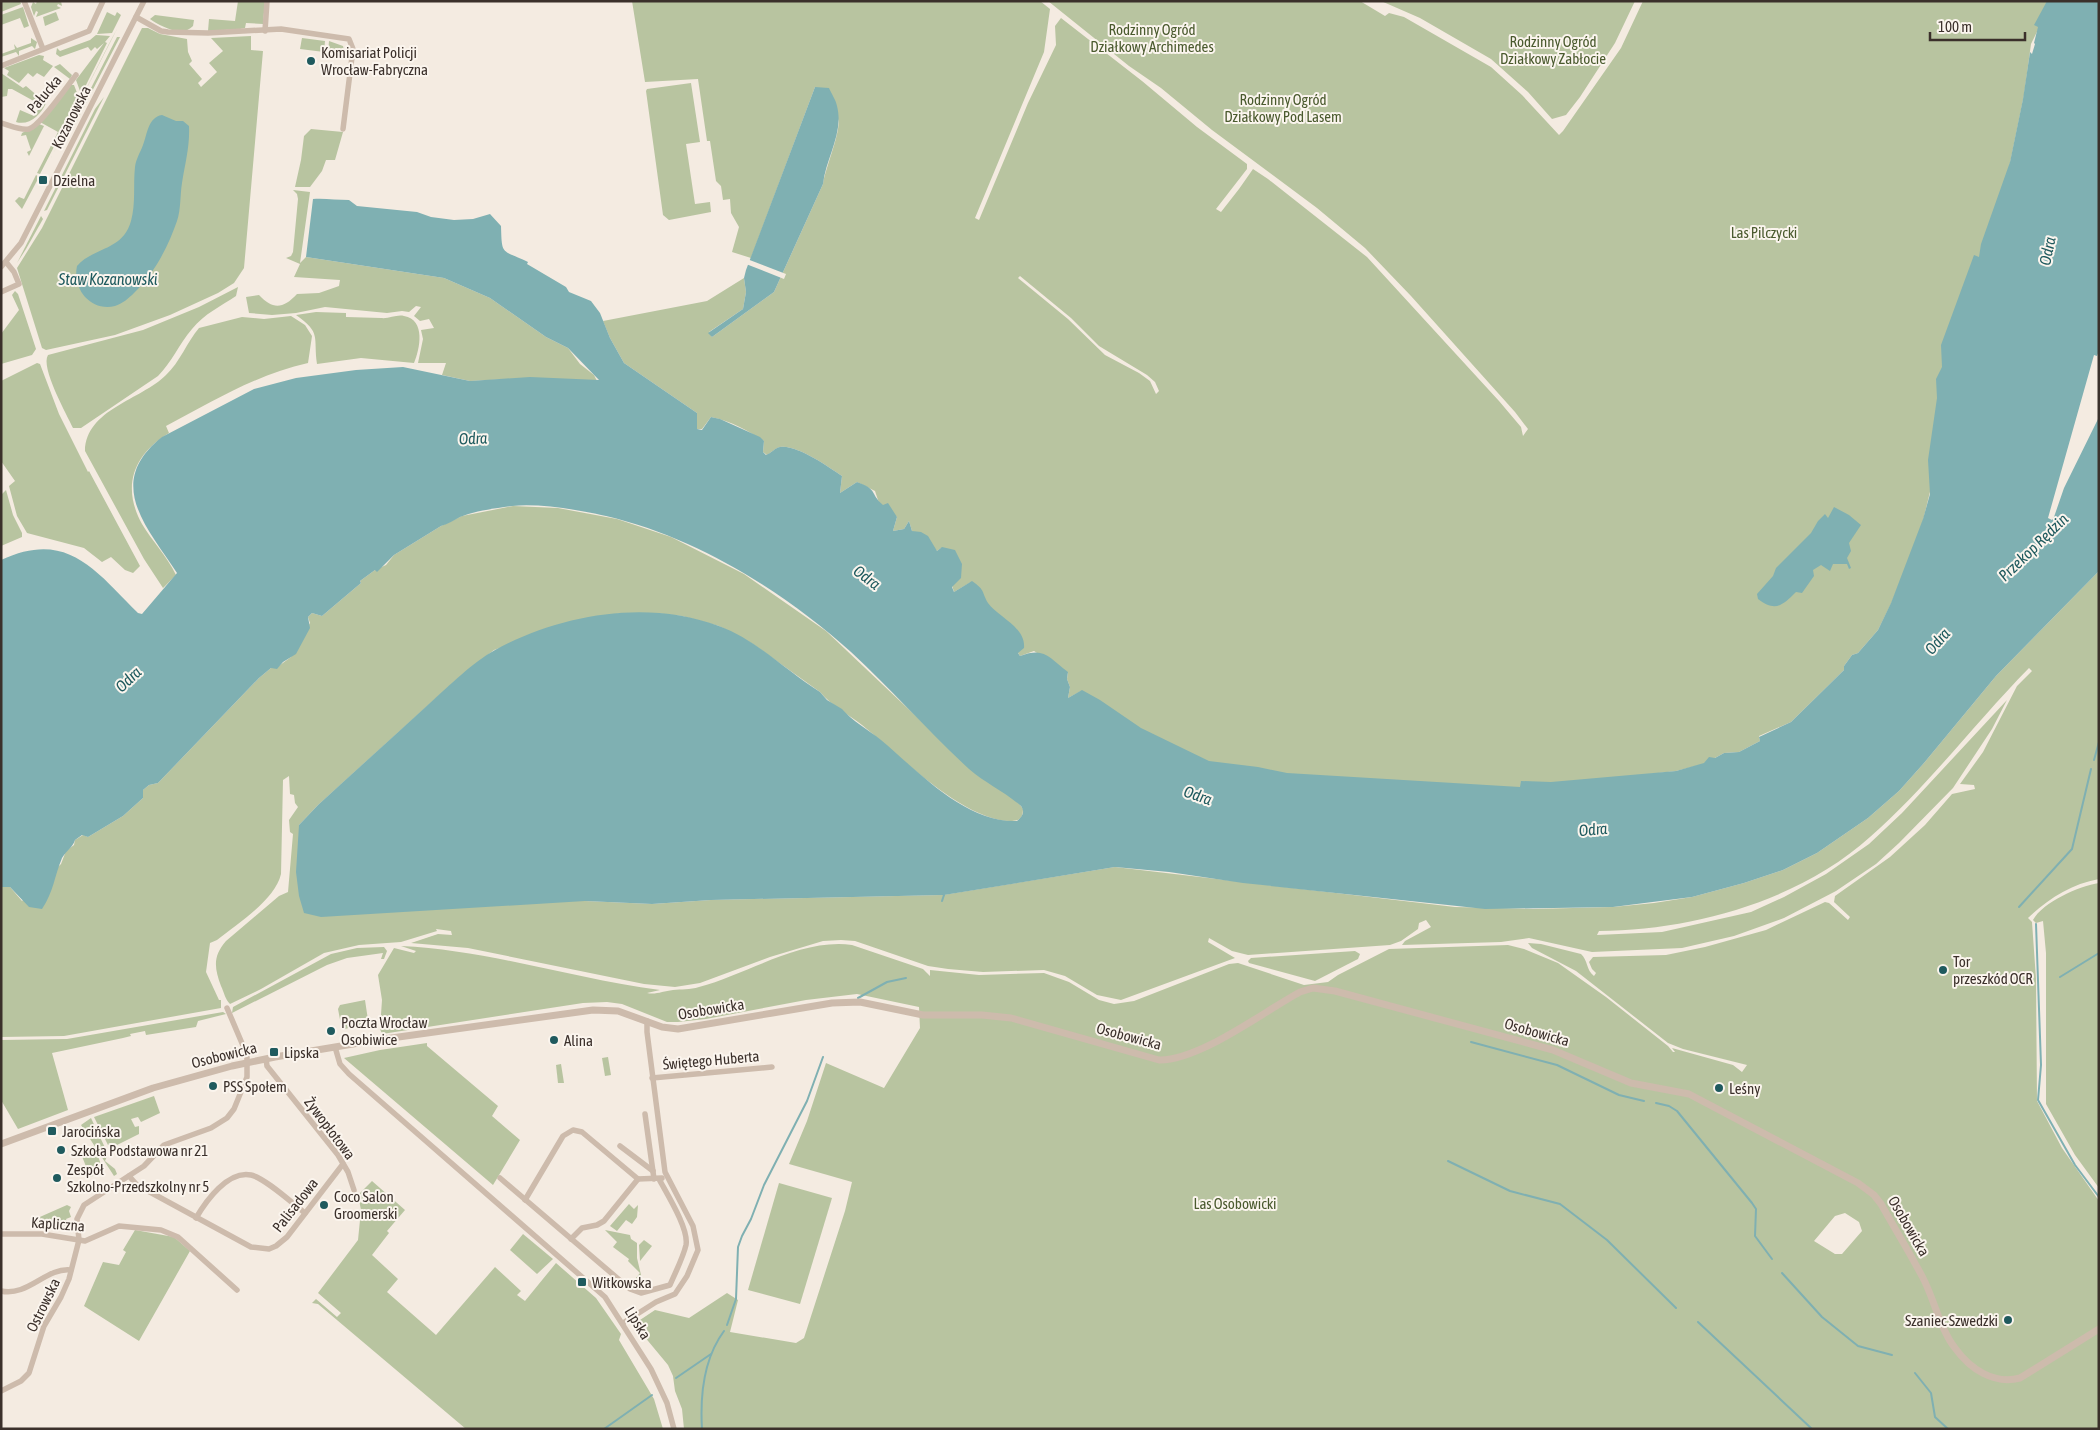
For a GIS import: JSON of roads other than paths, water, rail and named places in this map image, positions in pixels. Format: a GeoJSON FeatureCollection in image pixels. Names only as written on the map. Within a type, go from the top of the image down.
{"type":"FeatureCollection","features":[{"type":"Feature","properties":{"kind":"street"},"geometry":{"type":"LineString","coordinates":[[24,1],[43,49]]}},
{"type":"Feature","properties":{"kind":"street"},"geometry":{"type":"LineString","coordinates":[[1,66],[89,31],[103,1]]}},
{"type":"Feature","properties":{"kind":"street","name":"Kozanowska"},"geometry":{"type":"LineString","coordinates":[[1,267],[14,253],[27,232],[144,1]]}},
{"type":"Feature","properties":{"kind":"street"},"geometry":{"type":"LineString","coordinates":[[265,31],[267,1]]}},
{"type":"Feature","properties":{"kind":"street"},"geometry":{"type":"LineString","coordinates":[[136,17],[168,32],[208,33],[285,30],[349,39],[353,49],[343,129]]}},
{"type":"Feature","properties":{"kind":"street","name":"Pałucka"},"geometry":{"type":"LineString","coordinates":[[1,123],[26,129],[31,128],[41,119],[76,74]]}},
{"type":"Feature","properties":{"kind":"street"},"geometry":{"type":"LineString","coordinates":[[1,292],[19,284],[14,272],[6,262]]}},
{"type":"Feature","properties":{"kind":"street","name":"Osobowicka"},"geometry":{"type":"LineString","coordinates":[[1,1144],[153,1088],[248,1063],[335,1047],[593,1010],[618,1011],[647,1022],[678,1029],[816,1005],[846,1001],[860,1002],[923,1015],[982,1015],[1011,1018],[1159,1060],[1166,1060],[1191,1054],[1300,992],[1313,988],[1330,989],[1553,1050],[1586,1062],[1631,1083],[1689,1094],[1858,1183],[1874,1195],[1881,1204],[1923,1278],[1954,1348],[1976,1369],[1992,1378],[2007,1381],[2020,1378],[2099,1329]]}},
{"type":"Feature","properties":{"kind":"street"},"geometry":{"type":"LineString","coordinates":[[227,1008],[246,1052],[248,1063]]}},
{"type":"Feature","properties":{"kind":"street"},"geometry":{"type":"LineString","coordinates":[[623,1323],[656,1302],[675,1294],[683,1284],[697,1255],[698,1244],[693,1226],[666,1176],[652,1078],[647,1022]]}},
{"type":"Feature","properties":{"kind":"street","name":"Lipska"},"geometry":{"type":"LineString","coordinates":[[335,1047],[344,1070],[598,1290],[609,1302],[659,1385],[674,1429]]}},
{"type":"Feature","properties":{"kind":"street","name":"Żywopłotowa"},"geometry":{"type":"LineString","coordinates":[[266,1059],[267,1066],[343,1164],[354,1190]]}},
{"type":"Feature","properties":{"kind":"street","name":"Ostrowska"},"geometry":{"type":"LineString","coordinates":[[1,1391],[21,1381],[28,1373],[44,1326],[66,1288],[79,1240],[77,1219],[84,1205],[144,1166],[164,1145],[211,1128],[227,1118],[239,1098],[247,1077],[248,1063]]}},
{"type":"Feature","properties":{"kind":"street","name":"Świętego Huberta"},"geometry":{"type":"LineString","coordinates":[[652,1078],[772,1067]]}},
{"type":"Feature","properties":{"kind":"street"},"geometry":{"type":"LineString","coordinates":[[500,1178],[633,1291],[641,1292],[667,1287],[670,1285],[686,1245],[686,1237],[653,1171],[645,1114]]}},
{"type":"Feature","properties":{"kind":"street"},"geometry":{"type":"LineString","coordinates":[[525,1200],[563,1136],[573,1130],[582,1132],[638,1179],[657,1179],[666,1176]]}},
{"type":"Feature","properties":{"kind":"street"},"geometry":{"type":"LineString","coordinates":[[620,1146],[653,1171]]}},
{"type":"Feature","properties":{"kind":"street","name":"Palisadowa"},"geometry":{"type":"LineString","coordinates":[[129,1176],[137,1185],[196,1218],[251,1247],[265,1250],[282,1242],[343,1164]]}},
{"type":"Feature","properties":{"kind":"street"},"geometry":{"type":"LineString","coordinates":[[196,1218],[212,1193],[234,1178],[245,1175],[261,1180],[305,1212]]}},
{"type":"Feature","properties":{"kind":"street"},"geometry":{"type":"LineString","coordinates":[[571,1239],[582,1228],[597,1225],[604,1221],[638,1179]]}},
{"type":"Feature","properties":{"kind":"street","name":"Kapliczna"},"geometry":{"type":"LineString","coordinates":[[1,1234],[42,1234],[90,1240],[119,1226],[161,1230],[178,1237],[237,1290]]}},
{"type":"Feature","properties":{"kind":"street"},"geometry":{"type":"LineString","coordinates":[[1,1291],[15,1293],[46,1277],[64,1270],[71,1270]]}},
{"type":"Feature","properties":{"kind":"water"},"geometry":{"type":"Polygon","coordinates":[[[2047,1],[2099,1],[2099,351],[2097,356],[2094,355],[2048,518],[2052,520],[2054,517],[2064,488],[2099,417],[2099,571],[1996,676],[1899,791],[1868,818],[1817,853],[1783,870],[1692,897],[1613,907],[1485,909],[1115,867],[944,895],[711,900],[652,904],[585,901],[321,917],[304,913],[299,896],[296,872],[299,825],[318,805],[453,682],[487,655],[548,627],[576,619],[605,614],[663,613],[691,618],[733,632],[759,647],[820,692],[827,700],[842,709],[881,740],[943,793],[979,814],[1017,821],[1022,816],[1023,810],[1021,806],[969,769],[851,652],[797,608],[737,569],[705,552],[640,525],[584,511],[523,505],[472,513],[441,526],[394,555],[377,572],[375,570],[360,581],[361,583],[322,616],[312,613],[308,617],[310,628],[296,654],[283,662],[277,669],[271,668],[259,678],[158,783],[149,785],[143,790],[143,798],[123,816],[88,837],[82,835],[75,840],[62,858],[42,909],[29,907],[10,887],[1,887],[1,560],[24,552],[44,549],[62,552],[78,559],[93,569],[138,613],[142,614],[177,573],[154,539],[136,505],[133,488],[136,471],[145,454],[162,437],[254,389],[296,378],[356,370],[403,367],[470,381],[530,377],[599,380],[568,348],[546,337],[490,298],[444,278],[306,257],[313,199],[349,200],[357,206],[417,212],[431,217],[454,220],[473,219],[490,214],[501,226],[502,242],[505,250],[528,262],[527,264],[566,287],[569,292],[591,301],[600,313],[610,338],[624,363],[697,413],[697,429],[702,430],[711,417],[720,419],[760,437],[764,441],[763,452],[766,455],[780,447],[787,447],[803,452],[821,462],[842,476],[840,493],[857,482],[868,487],[883,505],[888,503],[897,517],[893,531],[904,529],[909,521],[912,531],[921,532],[928,536],[937,551],[942,547],[955,550],[962,564],[961,578],[952,587],[954,592],[972,581],[979,587],[992,608],[1021,634],[1024,648],[1018,653],[1020,656],[1028,653],[1041,653],[1051,658],[1068,672],[1067,679],[1070,687],[1068,698],[1082,690],[1141,728],[1209,761],[1258,767],[1287,773],[1520,787],[1521,781],[1551,782],[1676,771],[1704,763],[1709,757],[1715,758],[1724,753],[1739,752],[1760,741],[1759,737],[1791,722],[1844,670],[1844,666],[1852,655],[1858,653],[1878,630],[1891,603],[1923,519],[1930,494],[1928,460],[1937,398],[1936,379],[1942,367],[1941,345],[1974,255],[1979,257],[1981,244],[2010,162],[2023,99],[2030,52],[2032,54],[2038,27],[2034,25],[2047,1]]]}},
{"type":"Feature","properties":{"kind":"water"},"geometry":{"type":"Polygon","coordinates":[[[815,87],[829,88],[839,116],[836,136],[823,184],[774,292],[712,337],[708,333],[743,309],[746,292],[744,278],[746,270],[815,87]]]}},
{"type":"Feature","properties":{"kind":"water","name":"Staw Kozanowski"},"geometry":{"type":"Polygon","coordinates":[[[162,115],[176,121],[183,121],[189,126],[188,148],[177,221],[160,260],[141,286],[128,299],[118,305],[98,306],[85,297],[80,290],[76,275],[77,266],[91,255],[115,243],[127,231],[133,208],[136,161],[151,123],[157,116],[162,115]]]}},
{"type":"Feature","properties":{"kind":"water"},"geometry":{"type":"Polygon","coordinates":[[[1834,507],[1849,515],[1861,525],[1849,543],[1851,551],[1847,558],[1851,568],[1849,569],[1847,564],[1833,564],[1830,571],[1821,565],[1813,570],[1814,576],[1802,593],[1796,592],[1787,601],[1778,606],[1769,605],[1758,599],[1757,594],[1773,576],[1776,568],[1811,533],[1825,514],[1828,518],[1834,507]]]}},
{"type":"Feature","properties":{"kind":"waterway"},"geometry":{"type":"LineString","coordinates":[[2094,760],[2099,742]]}},
{"type":"Feature","properties":{"kind":"waterway"},"geometry":{"type":"LineString","coordinates":[[2019,907],[2072,849],[2091,769]]}},
{"type":"Feature","properties":{"kind":"waterway"},"geometry":{"type":"LineString","coordinates":[[942,901],[944,895]]}},
{"type":"Feature","properties":{"kind":"waterway"},"geometry":{"type":"LineString","coordinates":[[2036,924],[2041,1065],[2038,1100],[2075,1165],[2099,1197]]}},
{"type":"Feature","properties":{"kind":"waterway"},"geometry":{"type":"LineString","coordinates":[[2060,977],[2099,953]]}},
{"type":"Feature","properties":{"kind":"waterway"},"geometry":{"type":"LineString","coordinates":[[858,998],[887,982],[906,978]]}},
{"type":"Feature","properties":{"kind":"waterway"},"geometry":{"type":"LineString","coordinates":[[1471,1042],[1557,1065],[1619,1095],[1644,1101]]}},
{"type":"Feature","properties":{"kind":"waterway"},"geometry":{"type":"LineString","coordinates":[[727,1325],[736,1299],[738,1247],[764,1185],[807,1101],[823,1057]]}},
{"type":"Feature","properties":{"kind":"waterway"},"geometry":{"type":"LineString","coordinates":[[1656,1103],[1669,1106],[1677,1111],[1752,1203],[1756,1209],[1755,1236],[1772,1259]]}},
{"type":"Feature","properties":{"kind":"waterway"},"geometry":{"type":"LineString","coordinates":[[1448,1161],[1510,1191],[1560,1204],[1607,1240],[1676,1308]]}},
{"type":"Feature","properties":{"kind":"waterway"},"geometry":{"type":"LineString","coordinates":[[1782,1273],[1822,1317],[1858,1346],[1892,1355]]}},
{"type":"Feature","properties":{"kind":"waterway"},"geometry":{"type":"LineString","coordinates":[[1698,1322],[1812,1429]]}},
{"type":"Feature","properties":{"kind":"waterway"},"geometry":{"type":"LineString","coordinates":[[702,1429],[705,1378],[712,1353],[724,1331]]}},
{"type":"Feature","properties":{"kind":"waterway"},"geometry":{"type":"LineString","coordinates":[[676,1378],[711,1354]]}},
{"type":"Feature","properties":{"kind":"waterway"},"geometry":{"type":"LineString","coordinates":[[1915,1373],[1931,1393],[1935,1417],[1948,1429]]}},
{"type":"Feature","properties":{"kind":"waterway"},"geometry":{"type":"LineString","coordinates":[[604,1429],[652,1395]]}},
{"type":"Feature","properties":{"kind":"place","name":"Komisariat Policji Wrocław-Fabryczna"},"geometry":{"type":"Point","coordinates":[311,61]}},
{"type":"Feature","properties":{"kind":"place","name":"Dzielna"},"geometry":{"type":"Point","coordinates":[43,180]}},
{"type":"Feature","properties":{"kind":"place","name":"Tor przeszkód OCR"},"geometry":{"type":"Point","coordinates":[1943,970]}},
{"type":"Feature","properties":{"kind":"place","name":"Poczta Wrocław Osobiwice"},"geometry":{"type":"Point","coordinates":[331,1031]}},
{"type":"Feature","properties":{"kind":"place","name":"Alina"},"geometry":{"type":"Point","coordinates":[554,1040]}},
{"type":"Feature","properties":{"kind":"place","name":"Lipska"},"geometry":{"type":"Point","coordinates":[274,1052]}},
{"type":"Feature","properties":{"kind":"place","name":"PSS Społem"},"geometry":{"type":"Point","coordinates":[213,1086]}},
{"type":"Feature","properties":{"kind":"place","name":"Leśny"},"geometry":{"type":"Point","coordinates":[1719,1088]}},
{"type":"Feature","properties":{"kind":"place","name":"Jarocińska"},"geometry":{"type":"Point","coordinates":[52,1131]}},
{"type":"Feature","properties":{"kind":"place","name":"Szkoła Podstawowa nr 21"},"geometry":{"type":"Point","coordinates":[61,1150]}},
{"type":"Feature","properties":{"kind":"place","name":"Zespół Szkolno-Przedszkolny nr 5"},"geometry":{"type":"Point","coordinates":[57,1178]}},
{"type":"Feature","properties":{"kind":"place","name":"Coco Salon Groomerski"},"geometry":{"type":"Point","coordinates":[324,1205]}},
{"type":"Feature","properties":{"kind":"place","name":"Witkowska"},"geometry":{"type":"Point","coordinates":[582,1282]}},
{"type":"Feature","properties":{"kind":"place","name":"Szaniec Szwedzki"},"geometry":{"type":"Point","coordinates":[2008,1320]}},
{"type":"Feature","properties":{"kind":"park label","name":"Rodzinny Ogród Działkowy Archimedes"},"geometry":{"type":"Point","coordinates":[1152,38]}},
{"type":"Feature","properties":{"kind":"park label","name":"Rodzinny Ogród Działkowy Zabłocie"},"geometry":{"type":"Point","coordinates":[1553,50]}},
{"type":"Feature","properties":{"kind":"park label","name":"Rodzinny Ogród Działkowy Pod Lasem"},"geometry":{"type":"Point","coordinates":[1283,108]}},
{"type":"Feature","properties":{"kind":"park label","name":"Las Pilczycki"},"geometry":{"type":"Point","coordinates":[1764,232]}},
{"type":"Feature","properties":{"kind":"park label","name":"Las Osobowicki"},"geometry":{"type":"Point","coordinates":[1235,1203]}},
{"type":"Feature","properties":{"kind":"water label","name":"Odra"},"geometry":{"type":"Point","coordinates":[2047,251]}},
{"type":"Feature","properties":{"kind":"water label","name":"Odra"},"geometry":{"type":"Point","coordinates":[473,438]}},
{"type":"Feature","properties":{"kind":"water label","name":"Przekop Rędzin"},"geometry":{"type":"Point","coordinates":[2033,547]}},
{"type":"Feature","properties":{"kind":"water label","name":"Odra"},"geometry":{"type":"Point","coordinates":[867,577]}},
{"type":"Feature","properties":{"kind":"water label","name":"Odra"},"geometry":{"type":"Point","coordinates":[1937,641]}},
{"type":"Feature","properties":{"kind":"water label","name":"Odra"},"geometry":{"type":"Point","coordinates":[128,679]}},
{"type":"Feature","properties":{"kind":"water label","name":"Odra"},"geometry":{"type":"Point","coordinates":[1198,795]}},
{"type":"Feature","properties":{"kind":"water label","name":"Odra"},"geometry":{"type":"Point","coordinates":[1593,829]}}]}
